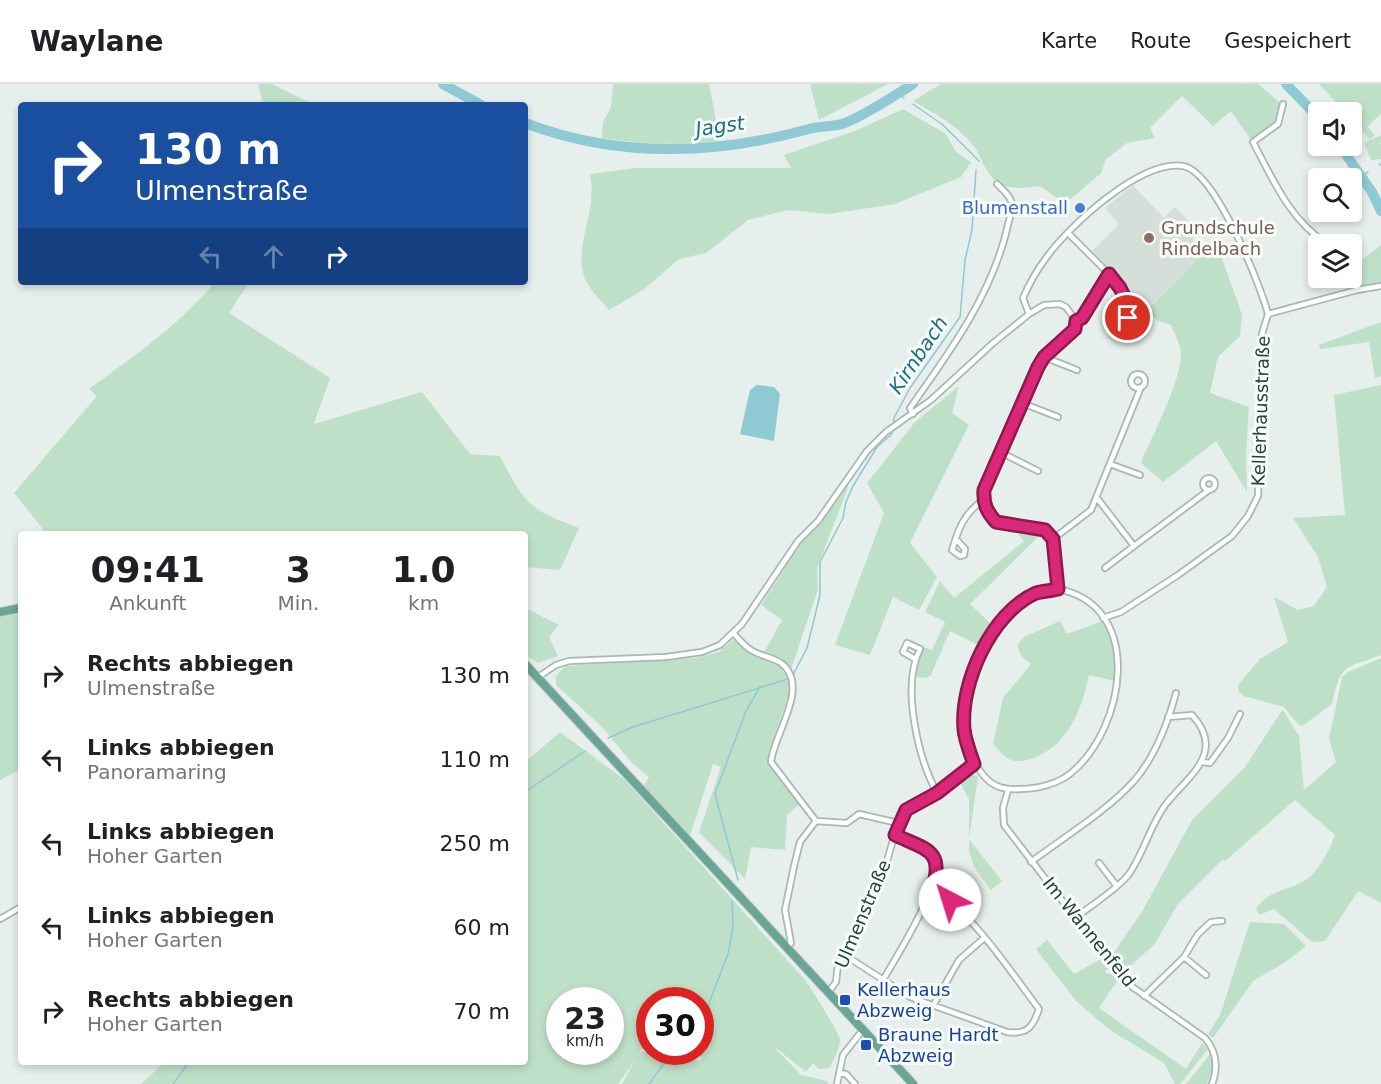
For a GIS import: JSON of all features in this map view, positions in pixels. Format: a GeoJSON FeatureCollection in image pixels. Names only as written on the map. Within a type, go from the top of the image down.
{"type":"FeatureCollection","features":[{"type":"Feature","properties":{"kind":"main road"},"geometry":{"type":"LineString","coordinates":[[0,612],[18,609]]}},
{"type":"Feature","properties":{"kind":"main road"},"geometry":{"type":"LineString","coordinates":[[528,667],[913,1084]]}},
{"type":"Feature","properties":{"kind":"street"},"geometry":{"type":"LineString","coordinates":[[1283,104],[1278,124],[1253,142],[1290,209],[1302,225],[1314,234]]}},
{"type":"Feature","properties":{"kind":"street"},"geometry":{"type":"LineString","coordinates":[[1029,314],[1023,298],[1030,282],[1046,257],[1068,234],[1134,179],[1163,168],[1184,166],[1192,170],[1208,188],[1240,239],[1268,314]]}},
{"type":"Feature","properties":{"kind":"street"},"geometry":{"type":"LineString","coordinates":[[913,414],[910,408],[941,367],[964,329],[1000,256],[1012,205],[1008,195],[997,184]]}},
{"type":"Feature","properties":{"kind":"street"},"geometry":{"type":"LineString","coordinates":[[1068,234],[1109,274],[1120,288],[1131,310]]}},
{"type":"Feature","properties":{"kind":"street"},"geometry":{"type":"LineString","coordinates":[[1076,321],[1082,318],[1109,274]]}},
{"type":"Feature","properties":{"kind":"street","name":"Kellerhausstraße"},"geometry":{"type":"LineString","coordinates":[[1103,618],[1121,612],[1178,575],[1232,536],[1248,516],[1258,496],[1262,334],[1268,314],[1357,290],[1381,286]]}},
{"type":"Feature","properties":{"kind":"street"},"geometry":{"type":"LineString","coordinates":[[538,676],[556,664],[584,658],[666,657],[702,652],[720,645],[734,634],[798,541],[823,515],[867,451],[886,432],[913,414],[1029,314],[1044,305],[1060,304],[1066,307],[1076,321],[1075,329],[1044,357],[1000,452],[984,490],[983,500],[987,513],[996,522],[1045,530],[1053,539],[1058,589]]}},
{"type":"Feature","properties":{"kind":"street"},"geometry":{"type":"LineString","coordinates":[[1044,357],[1077,370]]}},
{"type":"Feature","properties":{"kind":"street"},"geometry":{"type":"LineString","coordinates":[[1053,539],[1091,510],[1141,387]]}},
{"type":"Feature","properties":{"kind":"street"},"geometry":{"type":"LineString","coordinates":[[1022,403],[1058,417]]}},
{"type":"Feature","properties":{"kind":"street"},"geometry":{"type":"LineString","coordinates":[[1000,452],[1038,471]]}},
{"type":"Feature","properties":{"kind":"street"},"geometry":{"type":"LineString","coordinates":[[1110,464],[1140,475]]}},
{"type":"Feature","properties":{"kind":"street"},"geometry":{"type":"LineString","coordinates":[[1105,568],[1209,490]]}},
{"type":"Feature","properties":{"kind":"street"},"geometry":{"type":"LineString","coordinates":[[1097,498],[1134,546]]}},
{"type":"Feature","properties":{"kind":"street"},"geometry":{"type":"LineString","coordinates":[[956,539],[971,507],[983,500]]}},
{"type":"Feature","properties":{"kind":"street"},"geometry":{"type":"LineString","coordinates":[[1058,589],[1076,592],[1088,599],[1103,618],[1114,637],[1119,662],[1116,693],[1108,720],[1096,742],[1071,773],[1034,789],[1008,790],[988,780],[974,764],[964,730],[964,701],[975,662],[987,640],[1022,603],[1036,593],[1058,589]]}},
{"type":"Feature","properties":{"kind":"street"},"geometry":{"type":"LineString","coordinates":[[734,634],[750,650],[779,662],[790,673],[794,685],[773,749],[771,762],[816,821],[847,823],[859,814],[876,816],[898,823],[906,810],[937,793],[974,764]]}},
{"type":"Feature","properties":{"kind":"street"},"geometry":{"type":"LineString","coordinates":[[915,659],[913,686],[916,734],[920,751],[937,793]]}},
{"type":"Feature","properties":{"kind":"street"},"geometry":{"type":"LineString","coordinates":[[1031,862],[1134,780],[1148,763],[1176,693]]}},
{"type":"Feature","properties":{"kind":"street"},"geometry":{"type":"LineString","coordinates":[[1202,762],[1210,763],[1228,738],[1240,714]]}},
{"type":"Feature","properties":{"kind":"street"},"geometry":{"type":"LineString","coordinates":[[1075,918],[1129,875],[1165,806],[1197,772],[1202,762],[1204,744],[1201,725],[1192,715],[1168,717]]}},
{"type":"Feature","properties":{"kind":"street","name":"Im Wannenfeld"},"geometry":{"type":"LineString","coordinates":[[1008,790],[1003,808],[1004,825],[1124,981],[1205,1038],[1212,1046],[1216,1074],[1212,1084]]}},
{"type":"Feature","properties":{"kind":"street"},"geometry":{"type":"LineString","coordinates":[[787,948],[791,944],[785,910],[794,866],[800,842],[816,821]]}},
{"type":"Feature","properties":{"kind":"street","name":"Ulmenstraße"},"geometry":{"type":"LineString","coordinates":[[828,993],[836,982],[838,964],[882,878],[898,823]]}},
{"type":"Feature","properties":{"kind":"street"},"geometry":{"type":"LineString","coordinates":[[883,980],[932,890],[939,869],[935,858],[925,849],[895,835]]}},
{"type":"Feature","properties":{"kind":"street"},"geometry":{"type":"LineString","coordinates":[[1099,863],[1116,885]]}},
{"type":"Feature","properties":{"kind":"street"},"geometry":{"type":"LineString","coordinates":[[843,954],[910,997],[1007,1032],[1020,1034],[1028,1031],[1039,1009],[950,900],[932,890]]}},
{"type":"Feature","properties":{"kind":"street"},"geometry":{"type":"LineString","coordinates":[[0,919],[18,909]]}},
{"type":"Feature","properties":{"kind":"street"},"geometry":{"type":"LineString","coordinates":[[1144,996],[1184,957],[1198,934],[1210,922],[1222,921]]}},
{"type":"Feature","properties":{"kind":"street"},"geometry":{"type":"LineString","coordinates":[[933,1006],[959,960],[983,939]]}},
{"type":"Feature","properties":{"kind":"street"},"geometry":{"type":"LineString","coordinates":[[1184,957],[1206,975]]}},
{"type":"Feature","properties":{"kind":"street"},"geometry":{"type":"LineString","coordinates":[[837,1084],[838,1073],[846,1050],[862,1031]]}},
{"type":"Feature","properties":{"kind":"street"},"geometry":{"type":"LineString","coordinates":[[838,1073],[846,1074],[855,1084]]}},
{"type":"Feature","properties":{"kind":"shaded area","name":"Grundschule Rindelbach"},"geometry":{"type":"Polygon","coordinates":[[[1133,185],[1164,218],[1175,207],[1189,221],[1198,260],[1148,308],[1092,251],[1119,224],[1105,208],[1133,185]]]}},
{"type":"Feature","properties":{"kind":"green space"},"geometry":{"type":"Polygon","coordinates":[[[258,84],[272,84],[309,102],[262,102],[258,84]]]}},
{"type":"Feature","properties":{"kind":"green space"},"geometry":{"type":"Polygon","coordinates":[[[613,84],[709,84],[720,141],[661,144],[602,138],[603,122],[611,107],[613,84]]]}},
{"type":"Feature","properties":{"kind":"green space"},"geometry":{"type":"Polygon","coordinates":[[[810,84],[888,84],[819,120],[810,84]]]}},
{"type":"Feature","properties":{"kind":"green space"},"geometry":{"type":"Polygon","coordinates":[[[941,84],[1258,84],[1280,103],[1280,110],[1272,125],[1251,140],[1231,111],[1213,126],[1182,96],[1150,128],[1155,138],[1127,143],[1106,159],[1101,173],[1065,204],[1040,186],[1014,188],[999,183],[991,176],[967,138],[945,120],[913,101],[941,84]]]}},
{"type":"Feature","properties":{"kind":"green space"},"geometry":{"type":"Polygon","coordinates":[[[1319,84],[1381,84],[1381,114],[1367,127],[1375,135],[1370,140],[1362,131],[1362,102],[1336,102],[1319,84]]]}},
{"type":"Feature","properties":{"kind":"green space"},"geometry":{"type":"Polygon","coordinates":[[[903,109],[946,134],[956,152],[971,162],[961,177],[895,204],[829,214],[788,210],[748,220],[706,253],[679,259],[643,290],[609,310],[588,285],[583,273],[581,256],[591,200],[590,174],[636,168],[791,168],[784,155],[855,131],[903,109]]]}},
{"type":"Feature","properties":{"kind":"green space"},"geometry":{"type":"Polygon","coordinates":[[[1381,135],[1381,159],[1371,160],[1364,143],[1381,135]]]}},
{"type":"Feature","properties":{"kind":"green space"},"geometry":{"type":"Polygon","coordinates":[[[1216,241],[1242,315],[1240,336],[1218,357],[1210,393],[1249,407],[1246,454],[1247,492],[1216,441],[1163,482],[1141,463],[1167,405],[1181,358],[1180,347],[1171,325],[1157,320],[1147,310],[1216,241]]]}},
{"type":"Feature","properties":{"kind":"green space"},"geometry":{"type":"Polygon","coordinates":[[[1381,245],[1381,284],[1362,287],[1362,260],[1381,245]]]}},
{"type":"Feature","properties":{"kind":"green space"},"geometry":{"type":"Polygon","coordinates":[[[212,285],[247,285],[229,313],[330,378],[314,424],[422,392],[470,454],[500,456],[516,485],[530,503],[538,510],[579,528],[560,570],[528,567],[528,531],[45,531],[14,493],[97,396],[89,389],[171,326],[212,285]]]}},
{"type":"Feature","properties":{"kind":"green space"},"geometry":{"type":"Polygon","coordinates":[[[1381,322],[1381,376],[1375,378],[1369,342],[1320,349],[1319,345],[1381,322]]]}},
{"type":"Feature","properties":{"kind":"green space"},"geometry":{"type":"Polygon","coordinates":[[[1381,385],[1381,655],[1346,669],[1339,681],[1332,704],[1302,726],[1284,707],[1244,696],[1239,692],[1238,685],[1260,659],[1288,642],[1274,597],[1298,610],[1314,606],[1327,587],[1318,557],[1293,518],[1345,515],[1334,395],[1381,385]]]}},
{"type":"Feature","properties":{"kind":"green space"},"geometry":{"type":"Polygon","coordinates":[[[959,386],[952,413],[969,425],[910,543],[937,577],[919,610],[893,597],[870,655],[835,645],[884,513],[867,483],[915,422],[959,386]]]}},
{"type":"Feature","properties":{"kind":"green space"},"geometry":{"type":"Polygon","coordinates":[[[849,485],[817,568],[818,589],[791,669],[783,661],[763,654],[782,620],[761,605],[799,546],[849,485]]]}},
{"type":"Feature","properties":{"kind":"green space"},"geometry":{"type":"Polygon","coordinates":[[[1016,531],[1041,534],[970,604],[993,626],[980,646],[950,631],[931,675],[926,678],[917,677],[916,665],[924,647],[932,650],[945,622],[925,612],[940,581],[954,598],[1024,541],[1016,531]]]}},
{"type":"Feature","properties":{"kind":"green space"},"geometry":{"type":"Polygon","coordinates":[[[528,610],[559,625],[549,637],[558,656],[538,663],[528,657],[528,610]]]}},
{"type":"Feature","properties":{"kind":"green space"},"geometry":{"type":"Polygon","coordinates":[[[18,614],[18,771],[0,780],[0,617],[18,614]]]}},
{"type":"Feature","properties":{"kind":"green space"},"geometry":{"type":"Polygon","coordinates":[[[1060,621],[1067,634],[1103,621],[1114,650],[1115,681],[1089,675],[1077,714],[1063,737],[1043,754],[1025,760],[1011,760],[993,744],[1003,698],[1031,664],[1022,657],[1017,646],[1024,637],[1060,621]]]}},
{"type":"Feature","properties":{"kind":"green space"},"geometry":{"type":"Polygon","coordinates":[[[733,640],[750,653],[779,666],[791,681],[790,691],[769,752],[769,765],[800,804],[787,815],[785,850],[751,847],[745,879],[699,832],[721,767],[713,764],[690,836],[643,786],[649,777],[631,762],[603,728],[556,685],[556,676],[565,666],[696,658],[719,652],[733,640]]]}},
{"type":"Feature","properties":{"kind":"green space"},"geometry":{"type":"Polygon","coordinates":[[[1381,658],[1381,903],[1358,891],[1325,941],[1312,942],[1274,909],[1259,915],[1256,909],[1265,898],[1304,881],[1319,867],[1335,835],[1295,800],[1225,861],[1223,859],[1178,904],[1154,945],[1124,971],[1110,954],[1115,951],[1143,910],[1192,820],[1245,767],[1283,710],[1299,736],[1304,790],[1336,762],[1329,739],[1342,677],[1348,672],[1381,658]]]}},
{"type":"Feature","properties":{"kind":"green space"},"geometry":{"type":"Polygon","coordinates":[[[560,732],[625,780],[805,980],[825,1011],[840,1041],[830,1068],[819,1069],[813,1063],[806,1072],[772,1045],[801,1075],[827,1081],[828,1084],[622,1084],[635,1060],[618,1084],[141,1084],[162,1065],[528,1065],[528,759],[560,732]]]}},
{"type":"Feature","properties":{"kind":"green space"},"geometry":{"type":"Polygon","coordinates":[[[969,772],[978,777],[969,839],[969,799],[958,779],[969,772]]]}},
{"type":"Feature","properties":{"kind":"green space"},"geometry":{"type":"Polygon","coordinates":[[[969,839],[1002,881],[991,890],[974,867],[969,851],[969,839]]]}},
{"type":"Feature","properties":{"kind":"green space"},"geometry":{"type":"Polygon","coordinates":[[[1250,922],[1284,924],[1306,946],[1284,963],[1253,981],[1213,1038],[1208,1034],[1220,1015],[1250,922]]]}},
{"type":"Feature","properties":{"kind":"green space"},"geometry":{"type":"Polygon","coordinates":[[[1047,940],[1074,974],[1101,959],[1108,969],[1105,971],[1108,974],[1111,973],[1117,981],[1099,1008],[1186,1069],[1202,1043],[1208,1049],[1180,1084],[1175,1084],[1164,1063],[1110,1030],[1076,1001],[1036,949],[1047,940]]]}},
{"type":"Feature","properties":{"kind":"green space"},"geometry":{"type":"Polygon","coordinates":[[[1211,1053],[1213,1067],[1207,1084],[1186,1084],[1211,1053]]]}},
{"type":"Feature","properties":{"kind":"water"},"geometry":{"type":"Polygon","coordinates":[[[757,385],[774,387],[780,394],[774,441],[740,434],[750,390],[757,385]]]}},
{"type":"Feature","properties":{"kind":"waterway","name":"Jagst"},"geometry":{"type":"LineString","coordinates":[[443,84],[476,102]]}},
{"type":"Feature","properties":{"kind":"waterway","name":"Jagst"},"geometry":{"type":"LineString","coordinates":[[528,124],[595,142],[631,147],[702,148],[774,138],[845,123],[913,84]]}},
{"type":"Feature","properties":{"kind":"waterway","name":"Jagst"},"geometry":{"type":"LineString","coordinates":[[1286,84],[1308,107]]}},
{"type":"Feature","properties":{"kind":"waterway","name":"Kirnbach"},"geometry":{"type":"LineString","coordinates":[[899,94],[904,98]]}},
{"type":"Feature","properties":{"kind":"waterway","name":"Kirnbach"},"geometry":{"type":"LineString","coordinates":[[913,104],[943,125],[979,161]]}},
{"type":"Feature","properties":{"kind":"waterway","name":"Jagst"},"geometry":{"type":"LineString","coordinates":[[1347,156],[1372,192],[1381,211]]}},
{"type":"Feature","properties":{"kind":"waterway","name":"Kirnbach"},"geometry":{"type":"LineString","coordinates":[[893,425],[894,418],[910,388],[960,317],[965,260],[972,230],[976,170]]}},
{"type":"Feature","properties":{"kind":"waterway"},"geometry":{"type":"LineString","coordinates":[[1362,176],[1368,172]]}},
{"type":"Feature","properties":{"kind":"waterway","name":"Kirnbach"},"geometry":{"type":"LineString","coordinates":[[794,673],[807,648],[820,595],[820,562],[843,518],[846,502],[853,486],[877,447],[892,434],[892,430]]}},
{"type":"Feature","properties":{"kind":"waterway","name":"Kirnbach"},"geometry":{"type":"LineString","coordinates":[[608,738],[633,727],[788,679]]}},
{"type":"Feature","properties":{"kind":"waterway"},"geometry":{"type":"LineString","coordinates":[[738,880],[715,794],[746,711],[760,687]]}},
{"type":"Feature","properties":{"kind":"waterway","name":"Kirnbach"},"geometry":{"type":"LineString","coordinates":[[528,790],[585,751]]}},
{"type":"Feature","properties":{"kind":"waterway"},"geometry":{"type":"LineString","coordinates":[[714,990],[728,954],[733,928],[732,901]]}},
{"type":"Feature","properties":{"kind":"waterway","name":"Kirnbach"},"geometry":{"type":"LineString","coordinates":[[173,1084],[187,1065]]}},
{"type":"Feature","properties":{"kind":"waterway"},"geometry":{"type":"LineString","coordinates":[[649,1084],[663,1065]]}},
{"type":"Feature","properties":{"kind":"place","name":"Blumenstall"},"geometry":{"type":"Point","coordinates":[1080,208]}},
{"type":"Feature","properties":{"kind":"place","name":"Grundschule Rindelbach"},"geometry":{"type":"Point","coordinates":[1149,238]}},
{"type":"Feature","properties":{"kind":"place","name":"Kellerhaus Abzweig"},"geometry":{"type":"Point","coordinates":[845,1000]}},
{"type":"Feature","properties":{"kind":"place","name":"Braune Hardt Abzweig"},"geometry":{"type":"Point","coordinates":[866,1045]}},
{"type":"Feature","properties":{"kind":"route"},"geometry":{"type":"LineString","coordinates":[[950,900],[932,890],[939,869],[935,858],[925,849],[895,835],[898,823],[906,810],[937,793],[953,778],[974,764],[964,730],[964,701],[975,662],[987,640],[1022,603],[1036,593],[1058,589],[1053,539],[1045,530],[1007,526],[996,522],[987,513],[983,500],[984,490],[1038,367],[1044,357],[1075,329],[1076,321],[1082,318],[1109,274],[1120,288],[1131,310],[1127,314],[1128,318]]}}]}
